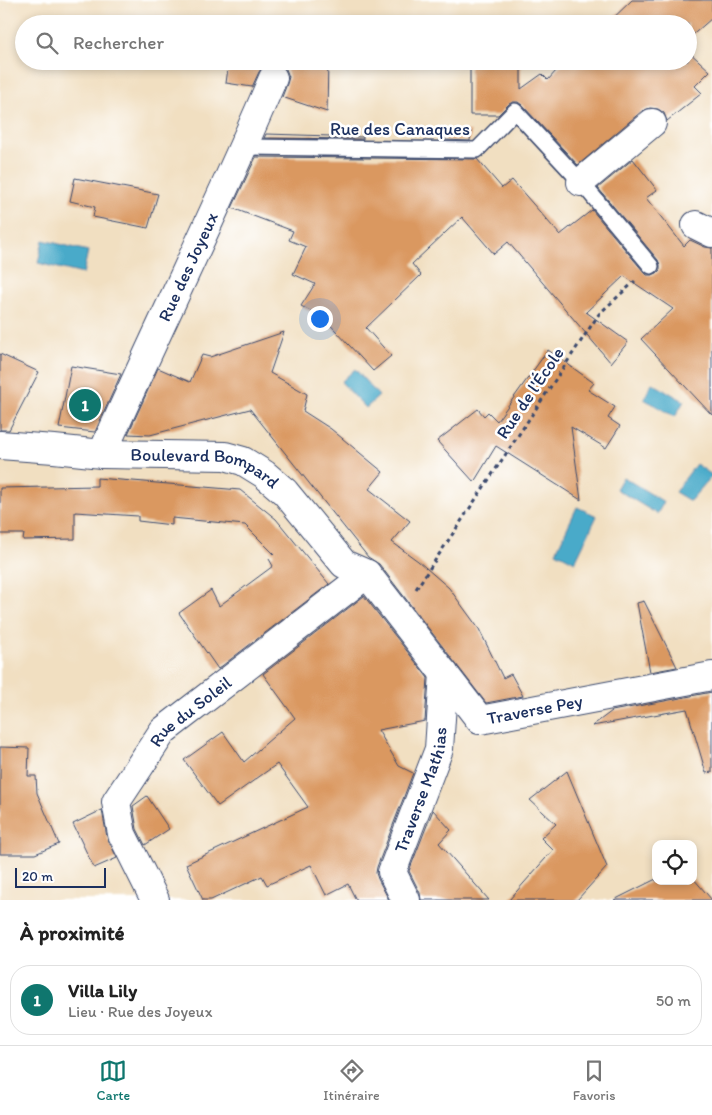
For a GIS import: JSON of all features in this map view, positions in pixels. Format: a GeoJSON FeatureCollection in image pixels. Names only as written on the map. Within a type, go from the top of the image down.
{"type":"FeatureCollection","features":[{"type":"Feature","properties":{"kind":"street","name":"Rue des Joyeux"},"geometry":{"type":"LineString","coordinates":[[102,454],[244,147],[273,78]]}},
{"type":"Feature","properties":{"kind":"street"},"geometry":{"type":"LineString","coordinates":[[581,182],[652,123]]}},
{"type":"Feature","properties":{"kind":"street","name":"Boulevard Bompard"},"geometry":{"type":"LineString","coordinates":[[0,445],[102,454],[225,456],[243,461],[264,474],[285,492],[344,564],[367,574]]}},
{"type":"Feature","properties":{"kind":"street","name":"Traverse Pey"},"geometry":{"type":"LineString","coordinates":[[367,574],[480,720],[712,676]]}},
{"type":"Feature","properties":{"kind":"street","name":"Rue du Soleil"},"geometry":{"type":"LineString","coordinates":[[155,900],[122,834],[116,802],[163,731],[367,574]]}},
{"type":"Feature","properties":{"kind":"street","name":"Traverse Mathias"},"geometry":{"type":"LineString","coordinates":[[406,900],[392,872],[439,750],[444,673]]}},
{"type":"Feature","properties":{"kind":"lane","name":"Rue des Canaques"},"geometry":{"type":"LineString","coordinates":[[244,147],[477,150],[515,111],[581,182],[651,266]]}},
{"type":"Feature","properties":{"kind":"path","name":"Rue de l'École"},"geometry":{"type":"LineString","coordinates":[[399,615],[599,314],[651,266]]}},
{"type":"Feature","properties":{"kind":"water"},"geometry":{"type":"Polygon","coordinates":[[[43,240],[88,251],[83,274],[38,263],[43,240]]]}},
{"type":"Feature","properties":{"kind":"water"},"geometry":{"type":"Polygon","coordinates":[[[355,369],[379,396],[366,408],[341,382],[355,369]]]}},
{"type":"Feature","properties":{"kind":"water"},"geometry":{"type":"Polygon","coordinates":[[[652,383],[684,401],[675,417],[644,399],[652,383]]]}},
{"type":"Feature","properties":{"kind":"water"},"geometry":{"type":"Polygon","coordinates":[[[696,464],[712,476],[690,501],[675,492],[696,464]]]}},
{"type":"Feature","properties":{"kind":"water"},"geometry":{"type":"Polygon","coordinates":[[[623,477],[664,502],[657,514],[616,489],[623,477]]]}},
{"type":"Feature","properties":{"kind":"water"},"geometry":{"type":"Polygon","coordinates":[[[577,507],[597,516],[575,562],[556,552],[577,507]]]}},
{"type":"Feature","properties":{"kind":"building"},"geometry":{"type":"Polygon","coordinates":[[[632,0],[712,0],[712,18],[697,31],[697,15],[616,15],[632,0]]]}},
{"type":"Feature","properties":{"kind":"building"},"geometry":{"type":"Polygon","coordinates":[[[697,59],[710,71],[695,86],[702,93],[667,121],[664,113],[658,109],[650,108],[642,111],[578,165],[518,102],[509,104],[498,115],[470,115],[470,70],[521,70],[521,89],[542,74],[548,80],[557,70],[697,70],[697,59]]]}},
{"type":"Feature","properties":{"kind":"building"},"geometry":{"type":"Polygon","coordinates":[[[228,70],[260,70],[252,87],[226,83],[228,70]]]}},
{"type":"Feature","properties":{"kind":"building"},"geometry":{"type":"Polygon","coordinates":[[[286,70],[328,70],[327,112],[282,97],[289,77],[286,70]]]}},
{"type":"Feature","properties":{"kind":"building"},"geometry":{"type":"Polygon","coordinates":[[[445,131],[471,131],[470,141],[445,140],[445,131]]]}},
{"type":"Feature","properties":{"kind":"building"},"geometry":{"type":"Polygon","coordinates":[[[266,134],[363,137],[363,139],[264,138],[266,134]]]}},
{"type":"Feature","properties":{"kind":"building"},"geometry":{"type":"Polygon","coordinates":[[[256,157],[477,159],[502,188],[512,180],[560,235],[592,210],[644,272],[647,275],[652,275],[660,270],[658,260],[598,188],[633,159],[657,190],[646,198],[684,246],[690,240],[712,248],[712,415],[641,339],[673,309],[624,276],[586,312],[628,342],[611,363],[508,242],[494,254],[462,217],[412,264],[421,275],[366,328],[391,356],[373,371],[324,318],[301,306],[315,284],[293,274],[306,247],[289,240],[293,231],[232,208],[256,157]]]}},
{"type":"Feature","properties":{"kind":"building"},"geometry":{"type":"Polygon","coordinates":[[[75,178],[158,194],[148,228],[93,217],[95,207],[70,201],[75,178]]]}},
{"type":"Feature","properties":{"kind":"building"},"geometry":{"type":"Polygon","coordinates":[[[284,332],[270,373],[307,394],[303,411],[331,429],[383,472],[369,489],[410,521],[392,542],[418,561],[449,588],[479,629],[503,678],[511,674],[523,696],[486,703],[379,564],[368,557],[250,409],[150,435],[128,434],[158,368],[190,382],[202,355],[210,357],[284,332]]]}},
{"type":"Feature","properties":{"kind":"building"},"geometry":{"type":"Polygon","coordinates":[[[548,350],[594,383],[588,390],[615,407],[608,418],[620,426],[606,448],[571,427],[581,500],[496,446],[474,482],[437,441],[478,409],[484,416],[488,412],[497,421],[548,350]]]}},
{"type":"Feature","properties":{"kind":"building"},"geometry":{"type":"Polygon","coordinates":[[[0,354],[39,372],[9,430],[0,430],[0,354]]]}},
{"type":"Feature","properties":{"kind":"building"},"geometry":{"type":"Polygon","coordinates":[[[71,366],[121,374],[95,432],[59,428],[71,366]]]}},
{"type":"Feature","properties":{"kind":"building"},"geometry":{"type":"Polygon","coordinates":[[[97,478],[240,490],[276,519],[329,584],[218,669],[179,613],[211,590],[219,606],[273,566],[269,559],[274,554],[245,525],[172,518],[172,525],[138,521],[138,516],[75,512],[75,539],[23,540],[24,534],[0,534],[0,488],[97,486],[97,478]]]}},
{"type":"Feature","properties":{"kind":"building"},"geometry":{"type":"Polygon","coordinates":[[[364,596],[428,678],[425,721],[378,730],[399,766],[413,773],[377,867],[378,879],[389,900],[356,900],[348,884],[326,895],[311,865],[267,885],[262,876],[211,900],[203,900],[186,864],[308,807],[277,764],[218,806],[184,760],[223,732],[244,762],[295,718],[263,674],[364,596]]]}},
{"type":"Feature","properties":{"kind":"building"},"geometry":{"type":"Polygon","coordinates":[[[644,601],[677,667],[650,672],[637,603],[644,601]]]}},
{"type":"Feature","properties":{"kind":"building"},"geometry":{"type":"Polygon","coordinates":[[[712,692],[712,772],[706,773],[687,709],[592,726],[612,711],[712,692]]]}},
{"type":"Feature","properties":{"kind":"building"},"geometry":{"type":"Polygon","coordinates":[[[0,747],[29,748],[28,776],[36,776],[37,793],[59,844],[35,854],[0,854],[0,747]]]}},
{"type":"Feature","properties":{"kind":"building"},"geometry":{"type":"Polygon","coordinates":[[[567,771],[607,867],[577,900],[509,900],[553,850],[541,838],[556,824],[530,800],[567,771]]]}},
{"type":"Feature","properties":{"kind":"building"},"geometry":{"type":"Polygon","coordinates":[[[147,796],[169,829],[145,845],[137,829],[133,806],[147,796]]]}},
{"type":"Feature","properties":{"kind":"building"},"geometry":{"type":"Polygon","coordinates":[[[102,810],[107,837],[117,858],[94,868],[73,824],[102,810]]]}},
{"type":"Feature","properties":{"kind":"building"},"geometry":{"type":"Polygon","coordinates":[[[433,810],[451,830],[439,843],[489,900],[421,900],[420,893],[409,871],[433,810]]]}},
{"type":"Feature","properties":{"kind":"building"},"geometry":{"type":"Polygon","coordinates":[[[652,881],[652,885],[697,885],[697,883],[712,900],[614,900],[652,881]]]}},
{"type":"Feature","properties":{"kind":"place","name":"Villa Lily"},"geometry":{"type":"Point","coordinates":[85,405]}}]}
